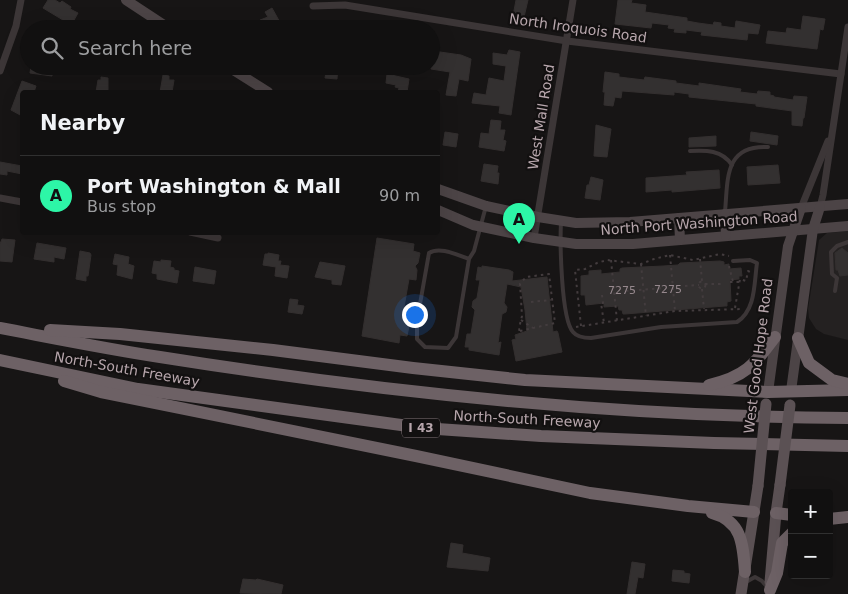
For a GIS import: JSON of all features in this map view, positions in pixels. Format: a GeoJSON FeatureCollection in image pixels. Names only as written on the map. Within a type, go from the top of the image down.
{"type":"FeatureCollection","features":[{"type":"Feature","properties":{"kind":"highway"},"geometry":{"type":"LineString","coordinates":[[0,328],[120,334],[517,379],[694,388],[767,398],[791,391],[848,390]]}},
{"type":"Feature","properties":{"kind":"highway","name":"North-South Freeway"},"geometry":{"type":"LineString","coordinates":[[0,328],[160,357],[362,385],[437,393],[674,414],[848,418]]}},
{"type":"Feature","properties":{"kind":"highway"},"geometry":{"type":"LineString","coordinates":[[694,388],[717,384],[739,376],[750,368],[775,337]]}},
{"type":"Feature","properties":{"kind":"highway"},"geometry":{"type":"LineString","coordinates":[[798,338],[809,363],[832,380],[848,384]]}},
{"type":"Feature","properties":{"kind":"highway"},"geometry":{"type":"LineString","coordinates":[[0,360],[101,392],[563,488],[688,506],[754,512]]}},
{"type":"Feature","properties":{"kind":"highway","name":"North-South Freeway"},"geometry":{"type":"LineString","coordinates":[[0,360],[138,389],[423,428],[541,436],[848,446]]}},
{"type":"Feature","properties":{"kind":"highway"},"geometry":{"type":"LineString","coordinates":[[688,506],[723,516],[732,522],[743,548],[743,583]]}},
{"type":"Feature","properties":{"kind":"highway"},"geometry":{"type":"LineString","coordinates":[[776,513],[788,514]]}},
{"type":"Feature","properties":{"kind":"highway"},"geometry":{"type":"LineString","coordinates":[[833,519],[848,517]]}},
{"type":"Feature","properties":{"kind":"highway"},"geometry":{"type":"LineString","coordinates":[[769,592],[777,573],[782,543],[791,534]]}},
{"type":"Feature","properties":{"kind":"main road"},"geometry":{"type":"LineString","coordinates":[[126,0],[156,20]]}},
{"type":"Feature","properties":{"kind":"main road"},"geometry":{"type":"LineString","coordinates":[[241,75],[265,90]]}},
{"type":"Feature","properties":{"kind":"main road","name":"North Port Washington Road"},"geometry":{"type":"LineString","coordinates":[[440,190],[486,206],[538,218],[576,222],[630,222],[848,204]]}},
{"type":"Feature","properties":{"kind":"main road","name":"West Good Hope Road"},"geometry":{"type":"LineString","coordinates":[[769,592],[776,513],[798,338],[813,229],[820,207]]}},
{"type":"Feature","properties":{"kind":"main road","name":"West Good Hope Road"},"geometry":{"type":"LineString","coordinates":[[743,583],[758,486],[767,398],[786,260],[801,208]]}},
{"type":"Feature","properties":{"kind":"main road","name":"North Port Washington Road"},"geometry":{"type":"LineString","coordinates":[[440,211],[481,227],[560,243],[633,244],[848,226]]}},
{"type":"Feature","properties":{"kind":"main road"},"geometry":{"type":"LineString","coordinates":[[725,214],[726,236]]}},
{"type":"Feature","properties":{"kind":"main road"},"geometry":{"type":"LineString","coordinates":[[679,218],[680,240]]}},
{"type":"Feature","properties":{"kind":"main road"},"geometry":{"type":"LineString","coordinates":[[754,512],[776,513]]}},
{"type":"Feature","properties":{"kind":"street"},"geometry":{"type":"LineString","coordinates":[[0,71],[16,26],[21,0]]}},
{"type":"Feature","properties":{"kind":"street","name":"West Mall Road"},"geometry":{"type":"LineString","coordinates":[[534,238],[573,0]]}},
{"type":"Feature","properties":{"kind":"street","name":"North Iroquois Road"},"geometry":{"type":"LineString","coordinates":[[313,6],[345,5],[567,40],[841,74]]}},
{"type":"Feature","properties":{"kind":"street","name":"West Good Hope Road"},"geometry":{"type":"LineString","coordinates":[[820,207],[824,195],[848,27]]}},
{"type":"Feature","properties":{"kind":"street","name":"West Good Hope Road"},"geometry":{"type":"LineString","coordinates":[[801,208],[833,129]]}},
{"type":"Feature","properties":{"kind":"street"},"geometry":{"type":"LineString","coordinates":[[0,198],[20,202]]}},
{"type":"Feature","properties":{"kind":"street"},"geometry":{"type":"LineString","coordinates":[[204,235],[218,238]]}},
{"type":"Feature","properties":{"kind":"lane"},"geometry":{"type":"LineString","coordinates":[[725,214],[732,165],[735,158],[753,147],[768,147]]}},
{"type":"Feature","properties":{"kind":"lane"},"geometry":{"type":"LineString","coordinates":[[690,151],[710,151],[726,156],[732,165]]}},
{"type":"Feature","properties":{"kind":"lane"},"geometry":{"type":"LineString","coordinates":[[469,259],[443,250],[433,250],[429,253],[417,321],[417,339],[425,348],[448,348],[456,337],[469,259],[474,251],[486,206]]}},
{"type":"Feature","properties":{"kind":"lane"},"geometry":{"type":"LineString","coordinates":[[561,220],[560,243],[565,309],[570,328],[574,334],[591,338],[661,327],[738,322],[750,309],[757,263],[750,260],[733,261]]}},
{"type":"Feature","properties":{"kind":"lane"},"geometry":{"type":"LineString","coordinates":[[835,291],[837,278],[832,274],[831,252],[837,246],[848,242]]}},
{"type":"Feature","properties":{"kind":"lane"},"geometry":{"type":"LineString","coordinates":[[743,583],[755,578],[762,581],[769,592]]}},
{"type":"Feature","properties":{"kind":"path"},"geometry":{"type":"LineString","coordinates":[[582,326],[575,270],[585,270],[602,261],[611,260],[642,264],[670,255],[693,260],[720,254],[729,256],[732,282],[746,281],[748,271],[755,273]]}},
{"type":"Feature","properties":{"kind":"path"},"geometry":{"type":"LineString","coordinates":[[670,255],[675,311]]}},
{"type":"Feature","properties":{"kind":"path"},"geometry":{"type":"LineString","coordinates":[[700,259],[702,281],[706,284],[722,284]]}},
{"type":"Feature","properties":{"kind":"path"},"geometry":{"type":"LineString","coordinates":[[611,260],[617,321]]}},
{"type":"Feature","properties":{"kind":"path"},"geometry":{"type":"LineString","coordinates":[[642,264],[646,316]]}},
{"type":"Feature","properties":{"kind":"path"},"geometry":{"type":"LineString","coordinates":[[549,274],[555,323],[520,332],[521,320],[520,284],[526,277],[549,274]]}},
{"type":"Feature","properties":{"kind":"path"},"geometry":{"type":"LineString","coordinates":[[685,286],[698,285],[702,281]]}},
{"type":"Feature","properties":{"kind":"path"},"geometry":{"type":"LineString","coordinates":[[735,308],[740,282]]}},
{"type":"Feature","properties":{"kind":"path"},"geometry":{"type":"LineString","coordinates":[[702,288],[706,284]]}},
{"type":"Feature","properties":{"kind":"path"},"geometry":{"type":"LineString","coordinates":[[698,285],[702,288],[704,309]]}},
{"type":"Feature","properties":{"kind":"path"},"geometry":{"type":"LineString","coordinates":[[626,291],[664,288]]}},
{"type":"Feature","properties":{"kind":"path"},"geometry":{"type":"LineString","coordinates":[[602,295],[603,302],[601,303],[604,323]]}},
{"type":"Feature","properties":{"kind":"path"},"geometry":{"type":"LineString","coordinates":[[531,302],[552,300]]}},
{"type":"Feature","properties":{"kind":"path"},"geometry":{"type":"LineString","coordinates":[[570,328],[675,311],[750,309]]}},
{"type":"Feature","properties":{"kind":"path"},"geometry":{"type":"LineString","coordinates":[[521,320],[532,328]]}},
{"type":"Feature","properties":{"kind":"shaded area"},"geometry":{"type":"Polygon","coordinates":[[[848,231],[848,340],[824,334],[816,329],[809,318],[808,309],[819,240],[827,233],[848,231]]]}},
{"type":"Feature","properties":{"kind":"building"},"geometry":{"type":"Polygon","coordinates":[[[48,0],[55,0],[60,3],[62,1],[71,7],[70,9],[78,13],[74,20],[63,20],[43,8],[48,0]]]}},
{"type":"Feature","properties":{"kind":"building"},"geometry":{"type":"Polygon","coordinates":[[[516,0],[528,0],[524,17],[513,16],[516,0]]]}},
{"type":"Feature","properties":{"kind":"building"},"geometry":{"type":"Polygon","coordinates":[[[618,0],[632,0],[631,3],[646,5],[645,12],[687,18],[687,21],[698,23],[713,25],[714,22],[721,23],[721,26],[735,28],[736,21],[760,25],[758,34],[748,33],[747,40],[701,35],[702,32],[686,30],[686,33],[674,32],[675,29],[668,28],[669,25],[652,23],[651,28],[615,24],[618,0]]]}},
{"type":"Feature","properties":{"kind":"building"},"geometry":{"type":"Polygon","coordinates":[[[272,8],[279,20],[260,20],[268,17],[265,12],[272,8]]]}},
{"type":"Feature","properties":{"kind":"building"},"geometry":{"type":"Polygon","coordinates":[[[803,16],[825,19],[823,30],[820,29],[817,49],[766,43],[768,31],[786,33],[787,28],[801,30],[803,16]]]}},
{"type":"Feature","properties":{"kind":"building"},"geometry":{"type":"Polygon","coordinates":[[[509,50],[520,52],[511,115],[499,113],[500,106],[472,103],[474,93],[486,95],[489,78],[504,81],[506,66],[493,64],[493,53],[507,55],[509,50]]]}},
{"type":"Feature","properties":{"kind":"building"},"geometry":{"type":"Polygon","coordinates":[[[440,52],[461,55],[471,59],[468,81],[459,79],[456,96],[446,95],[450,72],[440,70],[440,52]]]}},
{"type":"Feature","properties":{"kind":"building"},"geometry":{"type":"Polygon","coordinates":[[[605,72],[619,74],[619,77],[644,80],[645,77],[699,86],[699,83],[741,89],[740,92],[757,94],[758,91],[770,92],[770,95],[774,97],[793,100],[794,96],[807,97],[802,126],[792,125],[792,111],[756,106],[756,104],[689,97],[689,94],[674,92],[674,95],[622,91],[621,98],[615,97],[613,106],[604,105],[605,72]]]}},
{"type":"Feature","properties":{"kind":"building"},"geometry":{"type":"Polygon","coordinates":[[[163,75],[169,76],[169,80],[174,80],[172,90],[160,90],[163,75]]]}},
{"type":"Feature","properties":{"kind":"building"},"geometry":{"type":"Polygon","coordinates":[[[326,75],[337,75],[337,79],[325,78],[326,75]]]}},
{"type":"Feature","properties":{"kind":"building"},"geometry":{"type":"Polygon","coordinates":[[[387,75],[409,79],[407,90],[398,90],[399,88],[395,87],[396,85],[386,83],[387,75]]]}},
{"type":"Feature","properties":{"kind":"building"},"geometry":{"type":"Polygon","coordinates":[[[101,77],[108,78],[108,90],[96,90],[98,80],[101,80],[101,77]]]}},
{"type":"Feature","properties":{"kind":"building"},"geometry":{"type":"Polygon","coordinates":[[[22,81],[36,86],[35,90],[20,90],[20,115],[11,110],[22,81]]]}},
{"type":"Feature","properties":{"kind":"building"},"geometry":{"type":"Polygon","coordinates":[[[491,120],[501,121],[500,130],[505,130],[503,140],[506,141],[504,151],[479,147],[481,133],[489,134],[491,120]]]}},
{"type":"Feature","properties":{"kind":"building"},"geometry":{"type":"Polygon","coordinates":[[[596,125],[611,129],[607,157],[594,156],[596,125]]]}},
{"type":"Feature","properties":{"kind":"building"},"geometry":{"type":"Polygon","coordinates":[[[445,132],[458,134],[456,147],[443,145],[445,132]]]}},
{"type":"Feature","properties":{"kind":"building"},"geometry":{"type":"Polygon","coordinates":[[[751,132],[778,136],[777,145],[750,141],[751,132]]]}},
{"type":"Feature","properties":{"kind":"building"},"geometry":{"type":"Polygon","coordinates":[[[716,136],[716,146],[689,147],[689,138],[716,136]]]}},
{"type":"Feature","properties":{"kind":"building"},"geometry":{"type":"Polygon","coordinates":[[[0,162],[20,166],[20,174],[7,171],[7,175],[0,174],[0,162]]]}},
{"type":"Feature","properties":{"kind":"building"},"geometry":{"type":"Polygon","coordinates":[[[484,164],[498,166],[498,184],[481,181],[484,164]]]}},
{"type":"Feature","properties":{"kind":"building"},"geometry":{"type":"Polygon","coordinates":[[[778,165],[780,183],[748,185],[747,167],[778,165]]]}},
{"type":"Feature","properties":{"kind":"building"},"geometry":{"type":"Polygon","coordinates":[[[719,170],[720,188],[646,192],[646,178],[687,175],[686,172],[719,170]]]}},
{"type":"Feature","properties":{"kind":"building"},"geometry":{"type":"Polygon","coordinates":[[[591,177],[603,180],[600,200],[585,198],[587,185],[589,185],[591,177]]]}},
{"type":"Feature","properties":{"kind":"building"},"geometry":{"type":"Polygon","coordinates":[[[377,238],[414,244],[413,251],[420,253],[418,263],[415,266],[417,270],[416,280],[409,279],[404,307],[411,308],[410,318],[406,321],[409,326],[407,336],[400,335],[399,343],[362,336],[377,238]]]}},
{"type":"Feature","properties":{"kind":"building"},"geometry":{"type":"Polygon","coordinates":[[[2,239],[15,240],[12,262],[0,261],[0,244],[2,239]]]}},
{"type":"Feature","properties":{"kind":"building"},"geometry":{"type":"Polygon","coordinates":[[[37,243],[66,248],[64,259],[54,257],[54,262],[34,259],[37,243]]]}},
{"type":"Feature","properties":{"kind":"building"},"geometry":{"type":"Polygon","coordinates":[[[842,248],[848,253],[848,275],[840,276],[838,270],[836,270],[835,253],[842,248]]]}},
{"type":"Feature","properties":{"kind":"building"},"geometry":{"type":"Polygon","coordinates":[[[80,251],[90,253],[91,255],[86,281],[76,279],[80,251]]]}},
{"type":"Feature","properties":{"kind":"building"},"geometry":{"type":"Polygon","coordinates":[[[115,254],[129,257],[128,264],[134,266],[132,279],[117,275],[118,265],[113,264],[115,254]]]}},
{"type":"Feature","properties":{"kind":"building"},"geometry":{"type":"Polygon","coordinates":[[[265,254],[279,255],[278,261],[281,261],[280,265],[289,266],[287,278],[275,276],[276,267],[263,265],[265,254]]]}},
{"type":"Feature","properties":{"kind":"building"},"geometry":{"type":"Polygon","coordinates":[[[161,260],[171,261],[170,267],[179,271],[177,283],[157,279],[157,274],[152,273],[154,261],[161,262],[161,260]]]}},
{"type":"Feature","properties":{"kind":"building"},"geometry":{"type":"Polygon","coordinates":[[[320,262],[345,266],[341,285],[332,284],[332,280],[315,277],[320,262]]]}},
{"type":"Feature","properties":{"kind":"building"},"geometry":{"type":"Polygon","coordinates":[[[724,262],[724,265],[729,264],[729,269],[741,268],[742,276],[739,276],[739,279],[730,280],[731,301],[727,302],[727,306],[623,314],[618,306],[604,307],[604,303],[586,305],[585,295],[581,295],[581,276],[589,275],[589,271],[601,270],[601,274],[620,272],[622,268],[724,262]]]}},
{"type":"Feature","properties":{"kind":"building"},"geometry":{"type":"Polygon","coordinates":[[[482,266],[513,272],[512,281],[547,277],[553,332],[557,331],[558,333],[562,352],[516,361],[512,340],[516,339],[515,335],[527,331],[525,310],[521,287],[507,284],[504,303],[507,307],[506,312],[502,314],[498,343],[501,342],[499,355],[469,350],[469,347],[465,347],[467,334],[471,334],[475,310],[472,307],[473,301],[477,298],[480,280],[476,280],[478,267],[482,268],[482,266]]]}},
{"type":"Feature","properties":{"kind":"building"},"geometry":{"type":"Polygon","coordinates":[[[195,267],[216,271],[214,284],[193,281],[195,267]]]}},
{"type":"Feature","properties":{"kind":"building"},"geometry":{"type":"Polygon","coordinates":[[[290,299],[298,300],[297,305],[304,306],[302,314],[288,312],[290,299]]]}},
{"type":"Feature","properties":{"kind":"building"},"geometry":{"type":"Polygon","coordinates":[[[451,543],[463,545],[462,553],[490,558],[488,571],[447,567],[451,543]]]}},
{"type":"Feature","properties":{"kind":"building"},"geometry":{"type":"Polygon","coordinates":[[[632,562],[645,564],[643,578],[638,577],[635,594],[627,594],[632,562]]]}},
{"type":"Feature","properties":{"kind":"building"},"geometry":{"type":"Polygon","coordinates":[[[673,570],[684,571],[684,573],[690,574],[689,583],[672,581],[673,570]]]}},
{"type":"Feature","properties":{"kind":"building"},"geometry":{"type":"Polygon","coordinates":[[[243,579],[257,579],[283,585],[281,594],[240,593],[243,579]]]}},
{"type":"Feature","properties":{"kind":"place","name":"Port Washington & Mall"},"geometry":{"type":"Point","coordinates":[519,244]}}]}
